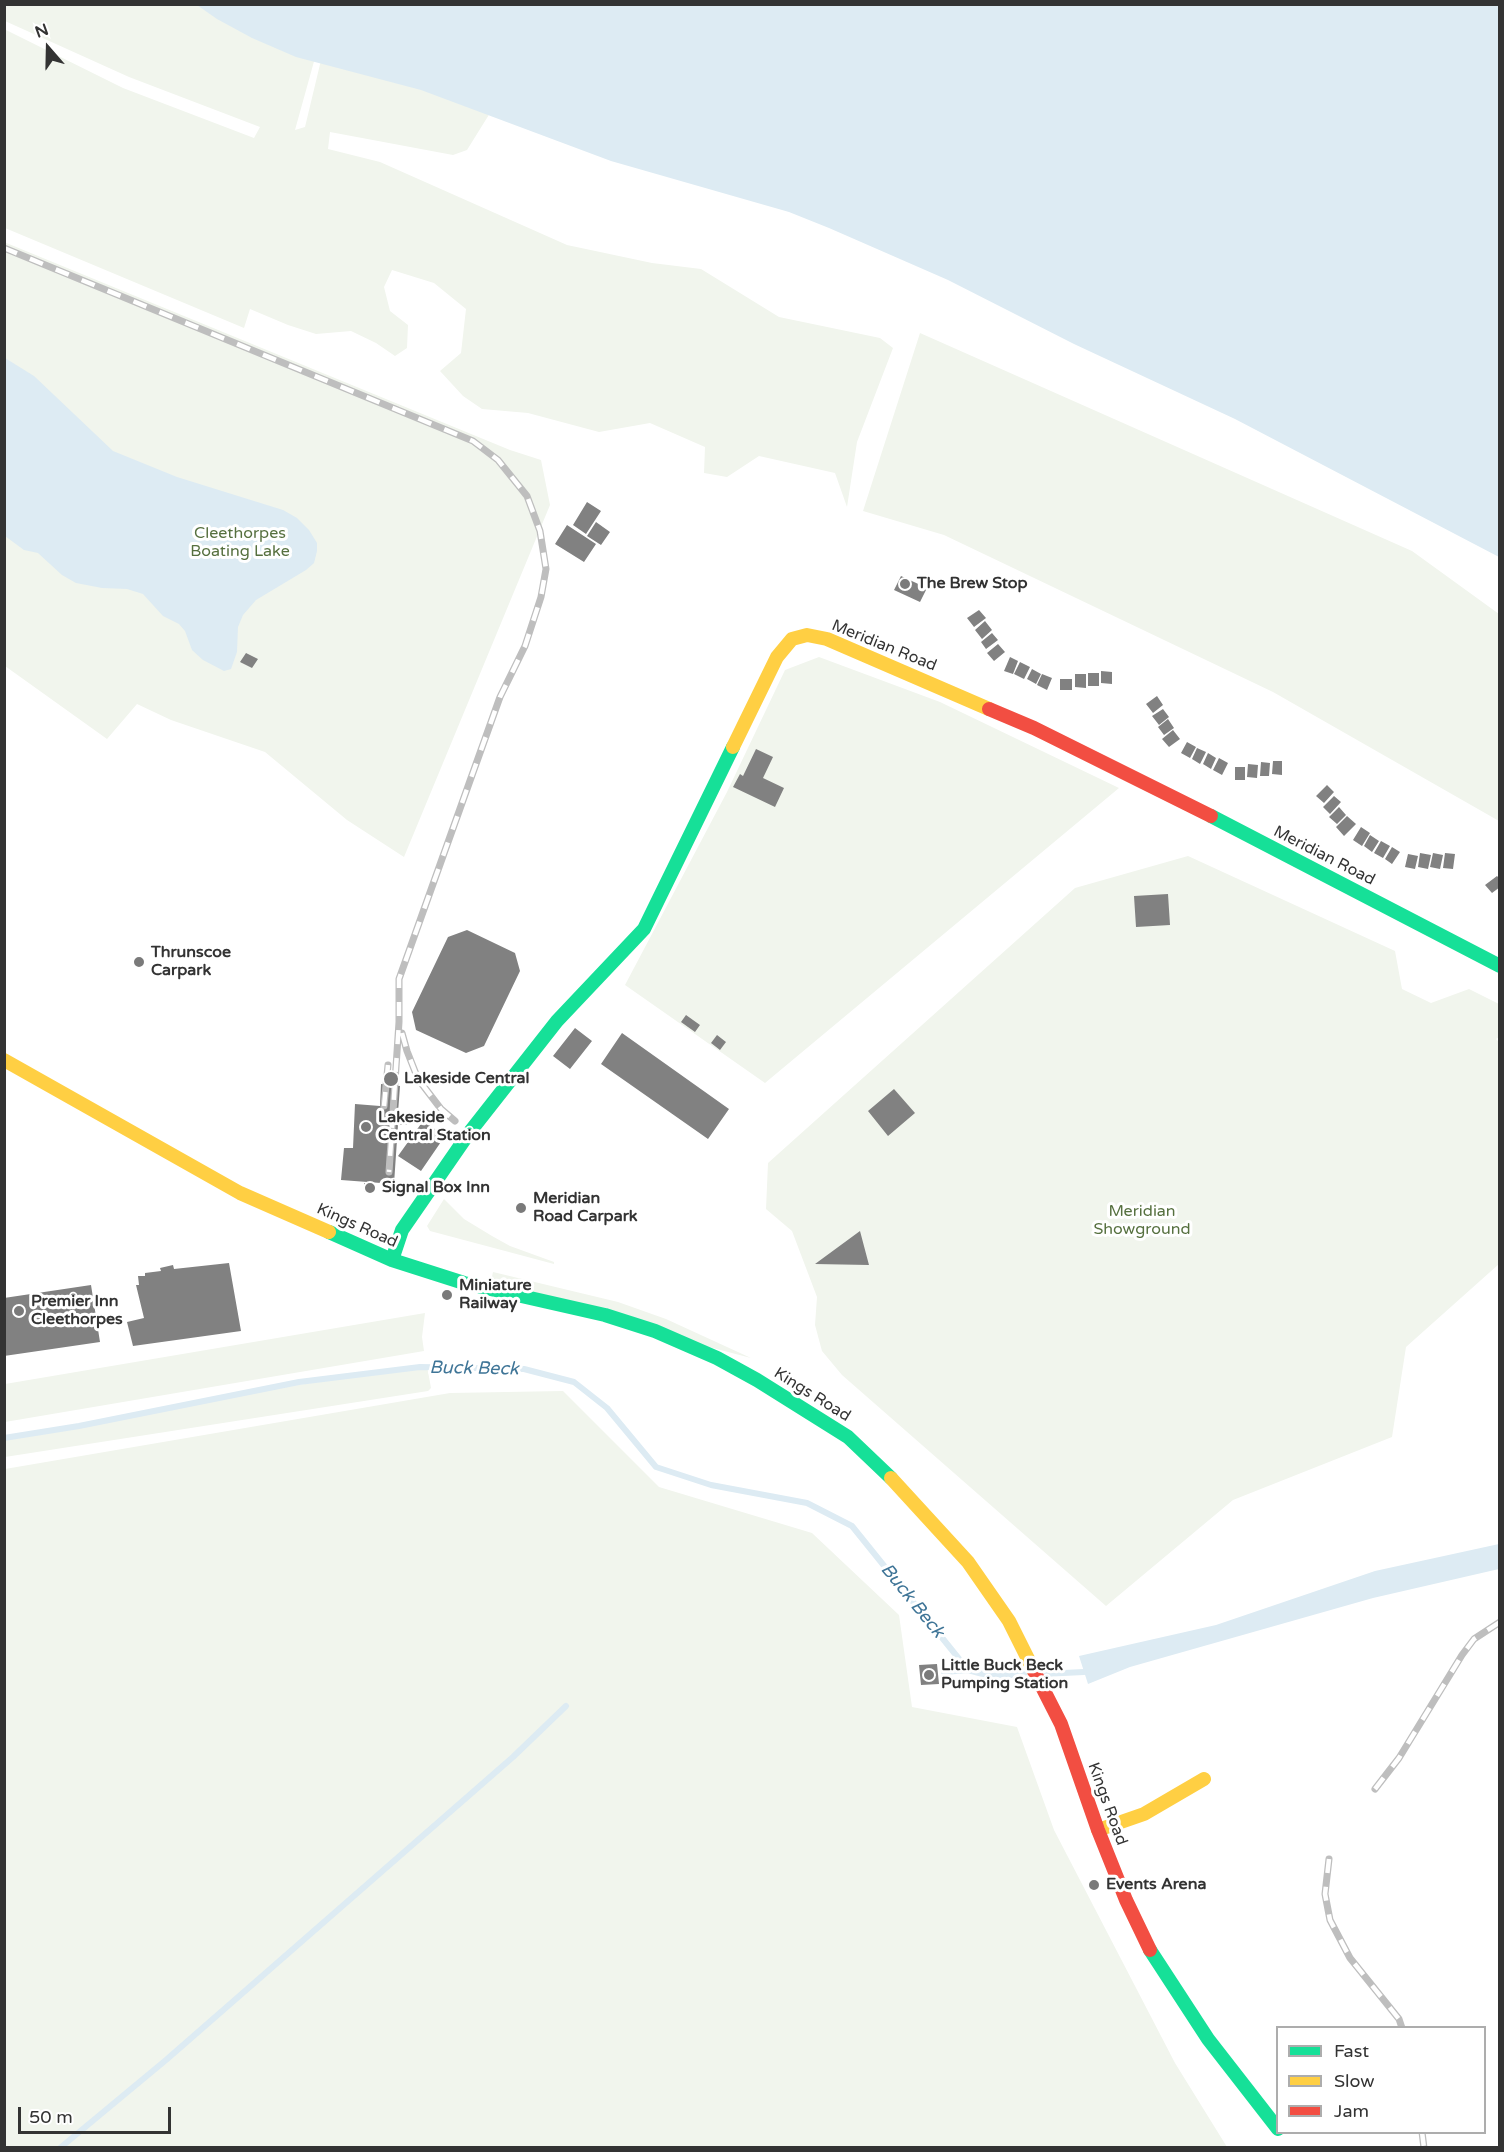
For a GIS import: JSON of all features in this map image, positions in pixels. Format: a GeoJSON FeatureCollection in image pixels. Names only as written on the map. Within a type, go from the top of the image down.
{"type":"FeatureCollection","features":[{"type":"Feature","properties":{"kind":"street","name":"Meridian Road"},"geometry":{"type":"LineString","coordinates":[[392,1260],[402,1230],[469,1133],[557,1021],[644,929],[777,657],[792,639],[807,635],[826,639],[1035,728],[1204,812],[1500,966]]}},
{"type":"Feature","properties":{"kind":"street","name":"Kings Road"},"geometry":{"type":"LineString","coordinates":[[4,1060],[240,1193],[392,1260],[464,1283],[605,1315],[655,1331],[717,1358],[757,1380],[848,1437],[880,1466],[968,1562],[1009,1621],[1061,1724],[1098,1830],[1126,1900],[1154,1958],[1208,2039],[1276,2127]]}},
{"type":"Feature","properties":{"kind":"street"},"geometry":{"type":"LineString","coordinates":[[1098,1830],[1144,1814],[1204,1779]]}},
{"type":"Feature","properties":{"kind":"green space"},"geometry":{"type":"Polygon","coordinates":[[[5,5],[225,5],[318,47],[295,130],[305,127],[322,56],[495,105],[467,150],[453,155],[330,132],[328,149],[380,162],[567,245],[652,263],[701,269],[779,317],[880,338],[893,348],[857,442],[847,507],[835,473],[759,456],[727,477],[704,473],[705,447],[650,423],[599,432],[528,413],[482,409],[463,396],[440,371],[461,353],[466,309],[434,283],[392,270],[384,287],[390,311],[408,325],[407,348],[395,356],[376,343],[351,331],[316,334],[250,309],[244,328],[5,228],[4,29],[123,88],[254,138],[260,127],[129,77],[5,21],[5,5]]]}},
{"type":"Feature","properties":{"kind":"green space","name":"Cleethorpes Boating Lake"},"geometry":{"type":"Polygon","coordinates":[[[4,242],[510,450],[541,460],[550,505],[404,857],[347,820],[265,752],[171,720],[137,704],[107,739],[5,666],[4,242]]]}},
{"type":"Feature","properties":{"kind":"green space"},"geometry":{"type":"Polygon","coordinates":[[[920,333],[1412,551],[1499,614],[1499,821],[1273,692],[944,535],[863,511],[920,333]]]}},
{"type":"Feature","properties":{"kind":"green space"},"geometry":{"type":"Polygon","coordinates":[[[819,657],[940,702],[1119,788],[765,1083],[625,985],[727,792],[785,670],[819,657]]]}},
{"type":"Feature","properties":{"kind":"green space","name":"Meridian Showground"},"geometry":{"type":"Polygon","coordinates":[[[1188,856],[1395,951],[1402,989],[1431,1003],[1469,989],[1499,1004],[1499,1037],[1496,1039],[1500,1043],[1499,1264],[1406,1347],[1392,1437],[1233,1500],[1106,1606],[842,1375],[822,1351],[815,1325],[817,1297],[792,1231],[766,1209],[768,1163],[1075,888],[1188,856]]]}},
{"type":"Feature","properties":{"kind":"green space"},"geometry":{"type":"Polygon","coordinates":[[[444,1199],[464,1219],[492,1236],[510,1246],[554,1262],[554,1264],[430,1231],[427,1226],[444,1199]]]}},
{"type":"Feature","properties":{"kind":"green space"},"geometry":{"type":"Polygon","coordinates":[[[493,1272],[618,1302],[666,1319],[751,1358],[491,1281],[493,1272]]]}},
{"type":"Feature","properties":{"kind":"green space"},"geometry":{"type":"Polygon","coordinates":[[[425,1313],[422,1337],[424,1351],[5,1422],[5,1384],[425,1313]]]}},
{"type":"Feature","properties":{"kind":"green space"},"geometry":{"type":"Polygon","coordinates":[[[427,1366],[431,1388],[428,1391],[5,1457],[5,1437],[298,1385],[427,1366]]]}},
{"type":"Feature","properties":{"kind":"green space"},"geometry":{"type":"Polygon","coordinates":[[[563,1391],[659,1487],[812,1533],[899,1615],[912,1707],[1017,1727],[1054,1830],[1175,2063],[1227,2147],[5,2147],[5,1469],[450,1393],[563,1391]]]}},
{"type":"Feature","properties":{"kind":"shaded area"},"geometry":{"type":"Polygon","coordinates":[[[197,5],[1499,5],[1499,557],[1235,419],[1074,344],[948,280],[829,228],[789,212],[611,161],[421,90],[296,57],[252,38],[197,5]]]}},
{"type":"Feature","properties":{"kind":"shaded area"},"geometry":{"type":"Polygon","coordinates":[[[5,358],[34,376],[113,451],[177,477],[283,510],[297,518],[309,530],[317,543],[314,563],[256,600],[243,615],[238,627],[237,652],[231,669],[224,671],[203,660],[192,650],[185,631],[179,624],[163,616],[143,594],[127,589],[102,588],[76,583],[62,575],[38,553],[24,550],[5,536],[5,358]]]}},
{"type":"Feature","properties":{"kind":"shaded area"},"geometry":{"type":"Polygon","coordinates":[[[1499,1544],[1499,1569],[1373,1598],[1130,1667],[1088,1684],[1079,1656],[1216,1625],[1375,1571],[1499,1544]]]}},
{"type":"Feature","properties":{"kind":"building"},"geometry":{"type":"Polygon","coordinates":[[[587,502],[601,511],[586,534],[573,525],[587,502]]]}},
{"type":"Feature","properties":{"kind":"building"},"geometry":{"type":"Polygon","coordinates":[[[596,522],[610,532],[601,545],[587,536],[596,522]]]}},
{"type":"Feature","properties":{"kind":"building"},"geometry":{"type":"Polygon","coordinates":[[[567,525],[596,544],[584,562],[555,544],[567,525]]]}},
{"type":"Feature","properties":{"kind":"building"},"geometry":{"type":"Polygon","coordinates":[[[901,576],[927,588],[920,602],[894,590],[901,576]]]}},
{"type":"Feature","properties":{"kind":"building"},"geometry":{"type":"Polygon","coordinates":[[[979,610],[986,618],[974,627],[967,618],[979,610]]]}},
{"type":"Feature","properties":{"kind":"building"},"geometry":{"type":"Polygon","coordinates":[[[985,621],[992,630],[982,639],[975,630],[985,621]]]}},
{"type":"Feature","properties":{"kind":"building"},"geometry":{"type":"Polygon","coordinates":[[[992,633],[998,640],[986,649],[981,642],[992,633]]]}},
{"type":"Feature","properties":{"kind":"building"},"geometry":{"type":"Polygon","coordinates":[[[998,644],[1005,652],[994,661],[987,653],[998,644]]]}},
{"type":"Feature","properties":{"kind":"building"},"geometry":{"type":"Polygon","coordinates":[[[246,653],[258,659],[252,668],[240,662],[246,653]]]}},
{"type":"Feature","properties":{"kind":"building"},"geometry":{"type":"Polygon","coordinates":[[[1010,657],[1018,661],[1013,674],[1004,671],[1010,657]]]}},
{"type":"Feature","properties":{"kind":"building"},"geometry":{"type":"Polygon","coordinates":[[[1020,662],[1030,667],[1024,679],[1014,674],[1020,662]]]}},
{"type":"Feature","properties":{"kind":"building"},"geometry":{"type":"Polygon","coordinates":[[[1032,669],[1041,674],[1036,684],[1027,679],[1032,669]]]}},
{"type":"Feature","properties":{"kind":"building"},"geometry":{"type":"Polygon","coordinates":[[[1101,671],[1112,672],[1112,684],[1101,683],[1101,671]]]}},
{"type":"Feature","properties":{"kind":"building"},"geometry":{"type":"Polygon","coordinates":[[[1088,673],[1099,673],[1099,686],[1088,686],[1088,673]]]}},
{"type":"Feature","properties":{"kind":"building"},"geometry":{"type":"Polygon","coordinates":[[[1042,674],[1052,678],[1047,690],[1037,685],[1042,674]]]}},
{"type":"Feature","properties":{"kind":"building"},"geometry":{"type":"Polygon","coordinates":[[[1075,674],[1086,674],[1086,688],[1075,687],[1075,674]]]}},
{"type":"Feature","properties":{"kind":"building"},"geometry":{"type":"Polygon","coordinates":[[[1060,679],[1072,679],[1072,690],[1060,690],[1060,679]]]}},
{"type":"Feature","properties":{"kind":"building"},"geometry":{"type":"Polygon","coordinates":[[[1157,696],[1163,705],[1153,713],[1146,704],[1157,696]]]}},
{"type":"Feature","properties":{"kind":"building"},"geometry":{"type":"Polygon","coordinates":[[[1163,709],[1169,717],[1159,725],[1152,716],[1163,709]]]}},
{"type":"Feature","properties":{"kind":"building"},"geometry":{"type":"Polygon","coordinates":[[[1168,719],[1174,728],[1164,735],[1158,727],[1168,719]]]}},
{"type":"Feature","properties":{"kind":"building"},"geometry":{"type":"Polygon","coordinates":[[[1173,730],[1180,739],[1169,747],[1162,739],[1173,730]]]}},
{"type":"Feature","properties":{"kind":"building"},"geometry":{"type":"Polygon","coordinates":[[[1187,742],[1196,747],[1190,758],[1181,753],[1187,742]]]}},
{"type":"Feature","properties":{"kind":"building"},"geometry":{"type":"Polygon","coordinates":[[[1197,748],[1206,752],[1200,764],[1192,759],[1197,748]]]}},
{"type":"Feature","properties":{"kind":"building"},"geometry":{"type":"Polygon","coordinates":[[[756,749],[773,757],[763,778],[784,788],[775,807],[733,787],[740,774],[743,776],[756,749]]]}},
{"type":"Feature","properties":{"kind":"building"},"geometry":{"type":"Polygon","coordinates":[[[1208,753],[1216,758],[1211,769],[1203,764],[1208,753]]]}},
{"type":"Feature","properties":{"kind":"building"},"geometry":{"type":"Polygon","coordinates":[[[1219,758],[1228,763],[1222,775],[1213,770],[1219,758]]]}},
{"type":"Feature","properties":{"kind":"building"},"geometry":{"type":"Polygon","coordinates":[[[1273,761],[1282,761],[1282,775],[1272,774],[1273,761]]]}},
{"type":"Feature","properties":{"kind":"building"},"geometry":{"type":"Polygon","coordinates":[[[1261,762],[1270,763],[1269,776],[1260,776],[1261,762]]]}},
{"type":"Feature","properties":{"kind":"building"},"geometry":{"type":"Polygon","coordinates":[[[1248,764],[1258,765],[1257,778],[1247,777],[1248,764]]]}},
{"type":"Feature","properties":{"kind":"building"},"geometry":{"type":"Polygon","coordinates":[[[1235,767],[1245,767],[1245,780],[1235,780],[1235,767]]]}},
{"type":"Feature","properties":{"kind":"building"},"geometry":{"type":"Polygon","coordinates":[[[1327,785],[1334,792],[1324,803],[1316,796],[1327,785]]]}},
{"type":"Feature","properties":{"kind":"building"},"geometry":{"type":"Polygon","coordinates":[[[1334,796],[1341,802],[1330,814],[1323,807],[1334,796]]]}},
{"type":"Feature","properties":{"kind":"building"},"geometry":{"type":"Polygon","coordinates":[[[1339,807],[1346,815],[1337,824],[1329,817],[1339,807]]]}},
{"type":"Feature","properties":{"kind":"building"},"geometry":{"type":"Polygon","coordinates":[[[1347,816],[1356,824],[1344,836],[1336,827],[1347,816]]]}},
{"type":"Feature","properties":{"kind":"building"},"geometry":{"type":"Polygon","coordinates":[[[1361,827],[1370,833],[1362,846],[1353,840],[1361,827]]]}},
{"type":"Feature","properties":{"kind":"building"},"geometry":{"type":"Polygon","coordinates":[[[1370,835],[1379,841],[1372,852],[1364,846],[1370,835]]]}},
{"type":"Feature","properties":{"kind":"building"},"geometry":{"type":"Polygon","coordinates":[[[1381,841],[1390,846],[1383,858],[1374,853],[1381,841]]]}},
{"type":"Feature","properties":{"kind":"building"},"geometry":{"type":"Polygon","coordinates":[[[1392,847],[1400,852],[1392,864],[1385,859],[1392,847]]]}},
{"type":"Feature","properties":{"kind":"building"},"geometry":{"type":"Polygon","coordinates":[[[1420,853],[1431,855],[1428,869],[1418,867],[1420,853]]]}},
{"type":"Feature","properties":{"kind":"building"},"geometry":{"type":"Polygon","coordinates":[[[1433,853],[1443,855],[1440,869],[1430,867],[1433,853]]]}},
{"type":"Feature","properties":{"kind":"building"},"geometry":{"type":"Polygon","coordinates":[[[1445,853],[1455,854],[1453,869],[1443,868],[1445,853]]]}},
{"type":"Feature","properties":{"kind":"building"},"geometry":{"type":"Polygon","coordinates":[[[1408,854],[1418,856],[1415,869],[1405,867],[1408,854]]]}},
{"type":"Feature","properties":{"kind":"building"},"geometry":{"type":"Polygon","coordinates":[[[1497,876],[1500,879],[1500,887],[1492,893],[1485,885],[1497,876]]]}},
{"type":"Feature","properties":{"kind":"building"},"geometry":{"type":"Polygon","coordinates":[[[1168,894],[1170,925],[1136,927],[1134,896],[1168,894]]]}},
{"type":"Feature","properties":{"kind":"building"},"geometry":{"type":"Polygon","coordinates":[[[467,930],[515,953],[520,971],[484,1046],[466,1053],[416,1030],[412,1012],[448,937],[467,930]]]}},
{"type":"Feature","properties":{"kind":"building"},"geometry":{"type":"Polygon","coordinates":[[[686,1015],[700,1025],[695,1032],[681,1022],[686,1015]]]}},
{"type":"Feature","properties":{"kind":"building"},"geometry":{"type":"Polygon","coordinates":[[[575,1028],[592,1041],[570,1069],[553,1056],[575,1028]]]}},
{"type":"Feature","properties":{"kind":"building"},"geometry":{"type":"Polygon","coordinates":[[[622,1033],[729,1109],[708,1139],[601,1064],[622,1033]]]}},
{"type":"Feature","properties":{"kind":"building"},"geometry":{"type":"Polygon","coordinates":[[[717,1035],[726,1042],[720,1050],[711,1043],[717,1035]]]}},
{"type":"Feature","properties":{"kind":"building"},"geometry":{"type":"Polygon","coordinates":[[[381,1084],[400,1086],[398,1113],[408,1113],[407,1125],[398,1125],[394,1184],[341,1180],[344,1148],[353,1148],[355,1104],[380,1106],[381,1084]]]}},
{"type":"Feature","properties":{"kind":"building"},"geometry":{"type":"Polygon","coordinates":[[[894,1089],[915,1113],[888,1136],[868,1111],[894,1089]]]}},
{"type":"Feature","properties":{"kind":"building"},"geometry":{"type":"Polygon","coordinates":[[[423,1121],[445,1136],[421,1171],[398,1156],[423,1121]]]}},
{"type":"Feature","properties":{"kind":"building"},"geometry":{"type":"Polygon","coordinates":[[[364,1183],[375,1184],[375,1192],[364,1192],[364,1183]]]}},
{"type":"Feature","properties":{"kind":"building"},"geometry":{"type":"Polygon","coordinates":[[[860,1231],[869,1265],[815,1264],[860,1231]]]}},
{"type":"Feature","properties":{"kind":"building"},"geometry":{"type":"Polygon","coordinates":[[[229,1263],[241,1331],[133,1346],[127,1322],[144,1318],[136,1285],[139,1285],[138,1276],[161,1271],[160,1268],[173,1265],[174,1269],[229,1263]]]}},
{"type":"Feature","properties":{"kind":"building"},"geometry":{"type":"Polygon","coordinates":[[[91,1285],[100,1342],[4,1356],[4,1298],[91,1285]]]}},
{"type":"Feature","properties":{"kind":"building","name":"Little Buck Beck Pumping Station"},"geometry":{"type":"Polygon","coordinates":[[[937,1664],[939,1684],[921,1685],[919,1665],[937,1664]]]}},
{"type":"Feature","properties":{"kind":"waterway","name":"Buck Beck"},"geometry":{"type":"LineString","coordinates":[[4,1438],[79,1426],[299,1382],[420,1367],[524,1369],[574,1382],[607,1408],[656,1467],[711,1485],[807,1503],[852,1526],[968,1670],[990,1676],[1029,1674]]}},
{"type":"Feature","properties":{"kind":"waterway"},"geometry":{"type":"LineString","coordinates":[[944,1672],[968,1670]]}},
{"type":"Feature","properties":{"kind":"waterway","name":"Buck Beck"},"geometry":{"type":"LineString","coordinates":[[1042,1674],[1084,1672]]}},
{"type":"Feature","properties":{"kind":"waterway"},"geometry":{"type":"LineString","coordinates":[[60,2148],[166,2060],[513,1757],[566,1706]]}},
{"type":"Feature","properties":{"kind":"railway"},"geometry":{"type":"LineString","coordinates":[[4,248],[473,441],[498,460],[527,496],[540,531],[546,569],[541,597],[525,646],[500,697],[399,979],[399,1022],[389,1172]]}},
{"type":"Feature","properties":{"kind":"railway"},"geometry":{"type":"LineString","coordinates":[[402,1033],[418,1079],[441,1109],[455,1121]]}},
{"type":"Feature","properties":{"kind":"railway"},"geometry":{"type":"LineString","coordinates":[[384,1106],[388,1065]]}},
{"type":"Feature","properties":{"kind":"railway"},"geometry":{"type":"LineString","coordinates":[[1375,1789],[1399,1758],[1462,1655],[1474,1639],[1500,1622]]}},
{"type":"Feature","properties":{"kind":"railway"},"geometry":{"type":"LineString","coordinates":[[1329,1859],[1325,1894],[1330,1920],[1350,1958],[1399,2019],[1401,2026]]}},
{"type":"Feature","properties":{"kind":"railway"},"geometry":{"type":"LineString","coordinates":[[1422,2134],[1424,2148]]}},
{"type":"Feature","properties":{"kind":"traffic: fast"},"geometry":{"type":"LineString","coordinates":[[392,1260],[402,1230],[469,1133],[557,1021],[644,929],[733,747]]}},
{"type":"Feature","properties":{"kind":"traffic: fast"},"geometry":{"type":"LineString","coordinates":[[1211,816],[1500,966]]}},
{"type":"Feature","properties":{"kind":"traffic: fast"},"geometry":{"type":"LineString","coordinates":[[329,1232],[392,1260],[464,1283],[605,1315],[655,1331],[717,1358],[757,1380],[848,1437],[891,1478]]}},
{"type":"Feature","properties":{"kind":"traffic: fast"},"geometry":{"type":"LineString","coordinates":[[1150,1950],[1208,2039],[1276,2126]]}},
{"type":"Feature","properties":{"kind":"traffic: slow"},"geometry":{"type":"LineString","coordinates":[[733,747],[777,657],[792,639],[807,635],[827,639],[989,709]]}},
{"type":"Feature","properties":{"kind":"traffic: slow"},"geometry":{"type":"LineString","coordinates":[[4,1060],[240,1193],[329,1232]]}},
{"type":"Feature","properties":{"kind":"traffic: slow"},"geometry":{"type":"LineString","coordinates":[[891,1478],[968,1562],[1009,1621],[1034,1671]]}},
{"type":"Feature","properties":{"kind":"traffic: slow"},"geometry":{"type":"LineString","coordinates":[[1098,1830],[1144,1814],[1204,1779]]}},
{"type":"Feature","properties":{"kind":"traffic: jam"},"geometry":{"type":"LineString","coordinates":[[989,709],[1034,728],[1211,816]]}},
{"type":"Feature","properties":{"kind":"traffic: jam"},"geometry":{"type":"LineString","coordinates":[[1034,1671],[1061,1724],[1098,1830],[1126,1900],[1150,1950]]}},
{"type":"Feature","properties":{"kind":"place","name":"The Brew Stop"},"geometry":{"type":"Point","coordinates":[905,584]}},
{"type":"Feature","properties":{"kind":"place","name":"Thrunscoe Carpark"},"geometry":{"type":"Point","coordinates":[139,962]}},
{"type":"Feature","properties":{"kind":"place","name":"Lakeside Central"},"geometry":{"type":"Point","coordinates":[391,1079]}},
{"type":"Feature","properties":{"kind":"place","name":"Lakeside Central Station"},"geometry":{"type":"Point","coordinates":[366,1127]}},
{"type":"Feature","properties":{"kind":"place","name":"Signal Box Inn"},"geometry":{"type":"Point","coordinates":[370,1188]}},
{"type":"Feature","properties":{"kind":"place","name":"Meridian Road Carpark"},"geometry":{"type":"Point","coordinates":[521,1208]}},
{"type":"Feature","properties":{"kind":"place","name":"Miniature Railway"},"geometry":{"type":"Point","coordinates":[447,1295]}},
{"type":"Feature","properties":{"kind":"place","name":"Premier Inn Cleethorpes"},"geometry":{"type":"Point","coordinates":[19,1311]}},
{"type":"Feature","properties":{"kind":"place","name":"Little Buck Beck Pumping Station"},"geometry":{"type":"Point","coordinates":[929,1675]}},
{"type":"Feature","properties":{"kind":"place","name":"Events Arena"},"geometry":{"type":"Point","coordinates":[1094,1885]}}]}
